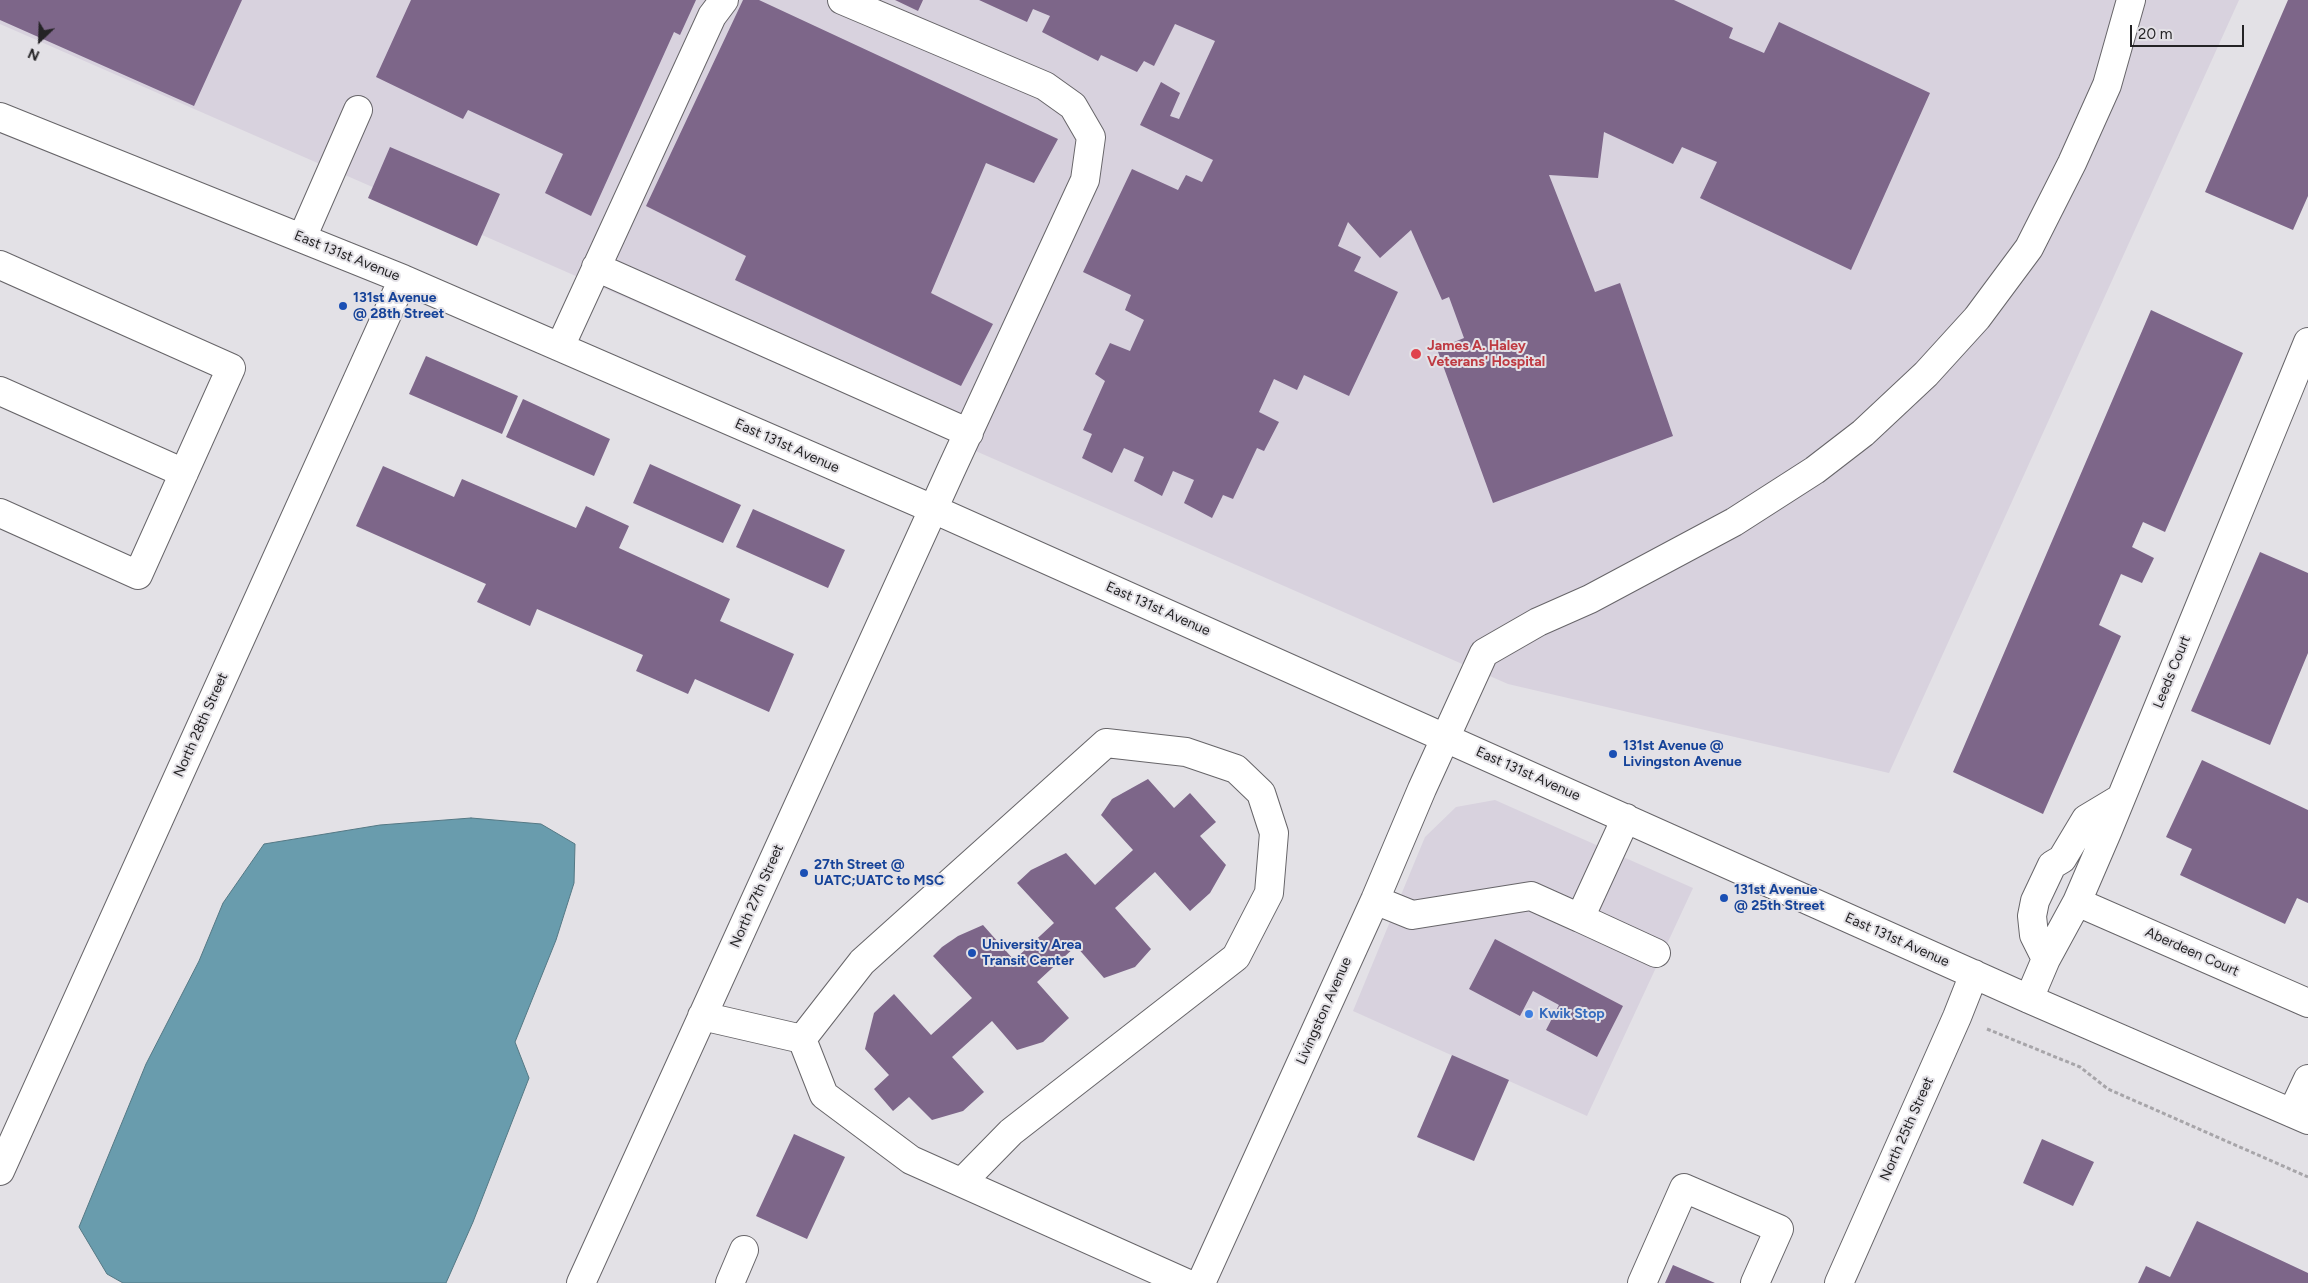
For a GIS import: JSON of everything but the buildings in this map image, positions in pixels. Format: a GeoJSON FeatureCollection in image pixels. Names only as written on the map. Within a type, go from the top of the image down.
{"type":"FeatureCollection","features":[{"type":"Feature","properties":{"kind":"street"},"geometry":{"type":"LineString","coordinates":[[560,347],[712,16],[724,0]]}},
{"type":"Feature","properties":{"kind":"street","name":"North 27th Street"},"geometry":{"type":"LineString","coordinates":[[581,1283],[933,509],[1085,180],[1090,137],[1073,106],[1045,86],[842,0]]}},
{"type":"Feature","properties":{"kind":"street","name":"Livingston Avenue"},"geometry":{"type":"LineString","coordinates":[[1200,1283],[1375,900],[1445,737],[1484,654],[1538,622],[1590,599],[1734,522],[1815,470],[1839,452],[1863,433],[1926,374],[1977,318],[2029,248],[2072,163],[2107,85],[2131,0]]}},
{"type":"Feature","properties":{"kind":"street"},"geometry":{"type":"LineString","coordinates":[[302,238],[358,110]]}},
{"type":"Feature","properties":{"kind":"street","name":"East 131st Avenue"},"geometry":{"type":"LineString","coordinates":[[0,117],[403,279],[933,509],[2030,999],[2300,1116]]}},
{"type":"Feature","properties":{"kind":"street"},"geometry":{"type":"LineString","coordinates":[[0,264],[231,368],[138,575],[0,513]]}},
{"type":"Feature","properties":{"kind":"street"},"geometry":{"type":"LineString","coordinates":[[596,267],[968,433]]}},
{"type":"Feature","properties":{"kind":"street","name":"North 28th Street"},"geometry":{"type":"LineString","coordinates":[[0,1171],[403,279]]}},
{"type":"Feature","properties":{"kind":"street","name":"Leeds Court"},"geometry":{"type":"LineString","coordinates":[[2030,999],[2046,959],[2077,902],[2308,342]]}},
{"type":"Feature","properties":{"kind":"street"},"geometry":{"type":"LineString","coordinates":[[0,391],[184,473]]}},
{"type":"Feature","properties":{"kind":"street"},"geometry":{"type":"LineString","coordinates":[[802,1039],[862,962],[1106,743],[1186,752],[1236,769],[1261,793],[1274,833],[1269,893],[1236,957],[1011,1132],[962,1182]]}},
{"type":"Feature","properties":{"kind":"street"},"geometry":{"type":"LineString","coordinates":[[2046,959],[2034,935],[2032,916],[2035,901],[2052,864],[2062,859],[2086,819],[2120,798]]}},
{"type":"Feature","properties":{"kind":"street"},"geometry":{"type":"LineString","coordinates":[[1580,918],[1626,818]]}},
{"type":"Feature","properties":{"kind":"street"},"geometry":{"type":"LineString","coordinates":[[1375,900],[1412,915],[1531,896],[1656,953]]}},
{"type":"Feature","properties":{"kind":"street","name":"Aberdeen Court"},"geometry":{"type":"LineString","coordinates":[[2077,902],[2308,1003]]}},
{"type":"Feature","properties":{"kind":"street","name":"North 25th Street"},"geometry":{"type":"LineString","coordinates":[[1838,1283],[1958,1017],[1974,974]]}},
{"type":"Feature","properties":{"kind":"street"},"geometry":{"type":"LineString","coordinates":[[702,1016],[802,1039]]}},
{"type":"Feature","properties":{"kind":"street"},"geometry":{"type":"LineString","coordinates":[[802,1039],[824,1095],[910,1160],[1186,1283]]}},
{"type":"Feature","properties":{"kind":"street"},"geometry":{"type":"LineString","coordinates":[[2300,1116],[2308,1079]]}},
{"type":"Feature","properties":{"kind":"street"},"geometry":{"type":"LineString","coordinates":[[1642,1283],[1684,1188],[1779,1229],[1755,1283]]}},
{"type":"Feature","properties":{"kind":"street"},"geometry":{"type":"LineString","coordinates":[[730,1283],[744,1250]]}},
{"type":"Feature","properties":{"kind":"path"},"geometry":{"type":"LineString","coordinates":[[1985,1028],[2080,1068],[2108,1089],[2308,1177]]}},
{"type":"Feature","properties":{"kind":"shaded area","name":"James A. Haley Veterans' Hospital"},"geometry":{"type":"Polygon","coordinates":[[[0,0],[2239,0],[1889,773],[1508,684],[0,24],[0,0]]]}},
{"type":"Feature","properties":{"kind":"shaded area"},"geometry":{"type":"Polygon","coordinates":[[[1495,800],[1693,888],[1587,1116],[1353,1011],[1425,837],[1456,807],[1495,800]]]}},
{"type":"Feature","properties":{"kind":"water"},"geometry":{"type":"Polygon","coordinates":[[[471,818],[541,824],[575,844],[574,883],[556,940],[515,1042],[529,1078],[473,1222],[446,1283],[123,1283],[107,1274],[79,1227],[146,1064],[199,961],[223,903],[264,844],[380,825],[471,818]]]}},
{"type":"Feature","properties":{"kind":"place","name":"131st Avenue @ 28th Street"},"geometry":{"type":"Point","coordinates":[343,306]}},
{"type":"Feature","properties":{"kind":"place","name":"James A. Haley Veterans' Hospital"},"geometry":{"type":"Point","coordinates":[1416,354]}},
{"type":"Feature","properties":{"kind":"place","name":"131st Avenue @ Livingston Avenue"},"geometry":{"type":"Point","coordinates":[1613,754]}},
{"type":"Feature","properties":{"kind":"place","name":"27th Street @ UATC;UATC to MSC"},"geometry":{"type":"Point","coordinates":[804,873]}},
{"type":"Feature","properties":{"kind":"place","name":"131st Avenue @ 25th Street"},"geometry":{"type":"Point","coordinates":[1724,898]}},
{"type":"Feature","properties":{"kind":"place","name":"University Area Transit Center"},"geometry":{"type":"Point","coordinates":[972,953]}},
{"type":"Feature","properties":{"kind":"place","name":"Kwik Stop"},"geometry":{"type":"Point","coordinates":[1529,1014]}}]}
